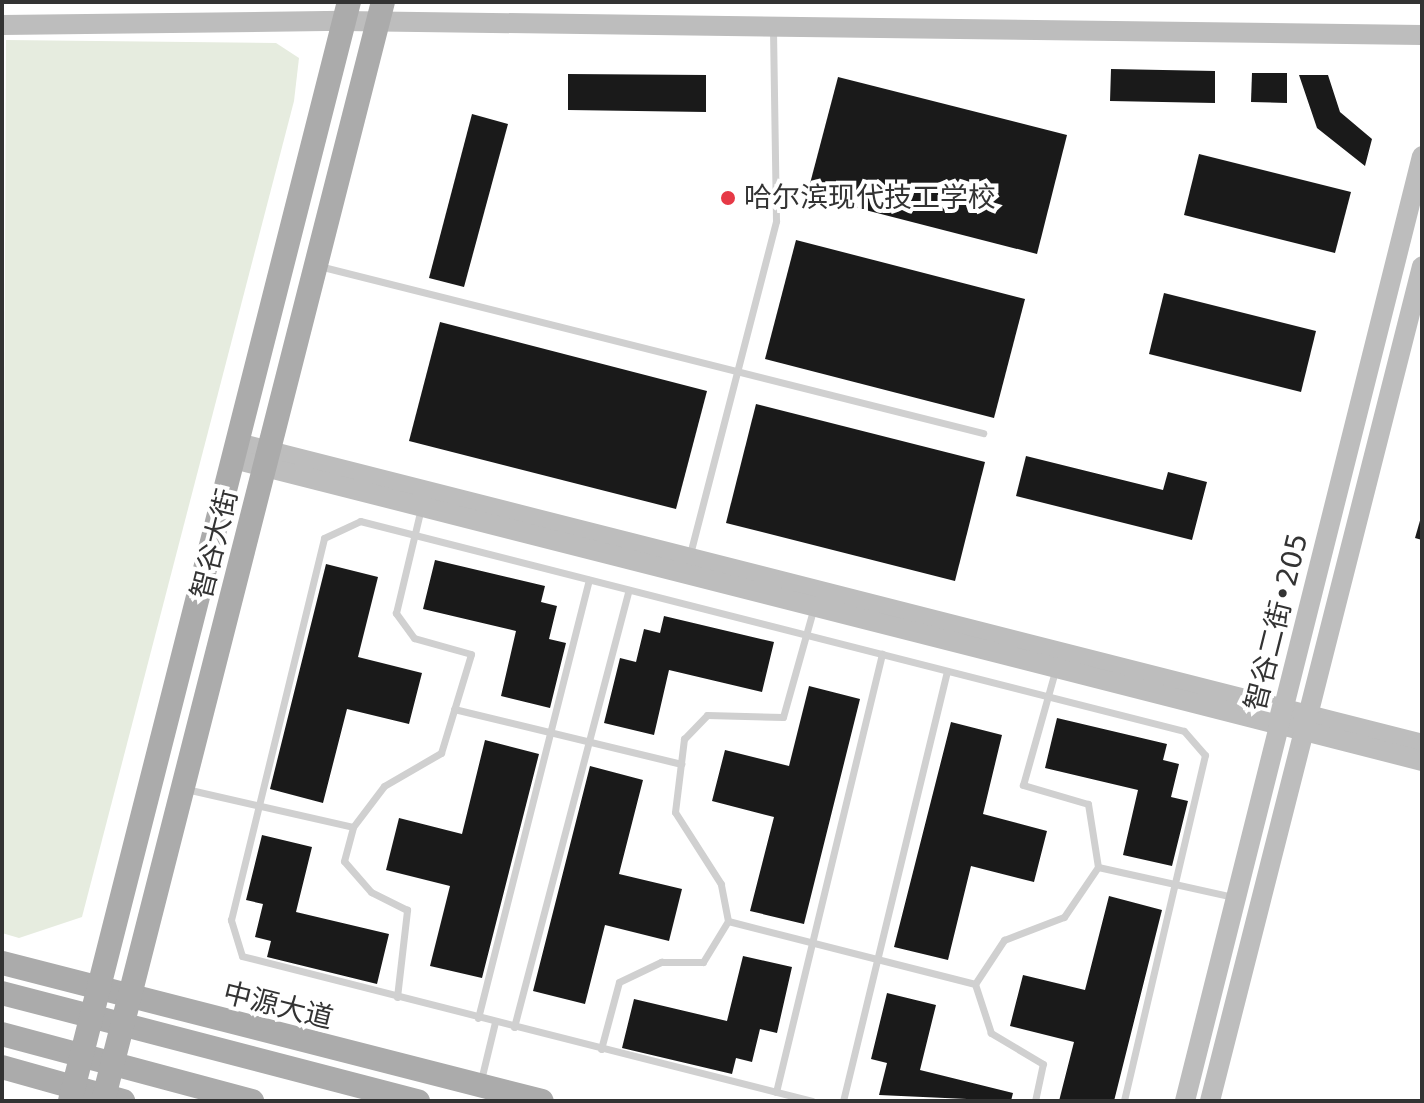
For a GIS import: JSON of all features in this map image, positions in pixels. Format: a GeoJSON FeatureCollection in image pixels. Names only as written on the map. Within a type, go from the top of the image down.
{"type":"FeatureCollection","features":[{"type":"Feature","properties":{"kind":"main road","name":"智谷大街"},"geometry":{"type":"LineString","coordinates":[[72,1094],[347,12]]}},
{"type":"Feature","properties":{"kind":"main road","name":"智谷大街"},"geometry":{"type":"LineString","coordinates":[[110,1099],[112,1066],[380,12]]}},
{"type":"Feature","properties":{"kind":"main road","name":"中源大道"},"geometry":{"type":"LineString","coordinates":[[2,963],[97,992],[542,1101]]}},
{"type":"Feature","properties":{"kind":"main road","name":"中源大道"},"geometry":{"type":"LineString","coordinates":[[2,993],[90,1019],[418,1101]]}},
{"type":"Feature","properties":{"kind":"main road"},"geometry":{"type":"LineString","coordinates":[[2,1034],[112,1066],[252,1101]]}},
{"type":"Feature","properties":{"kind":"main road"},"geometry":{"type":"LineString","coordinates":[[2,1067],[72,1094],[110,1099]]}},
{"type":"Feature","properties":{"kind":"street"},"geometry":{"type":"LineString","coordinates":[[2,25],[55,26],[380,12],[773,27],[1422,35]]}},
{"type":"Feature","properties":{"kind":"street","name":"智谷二街•205"},"geometry":{"type":"LineString","coordinates":[[1185,1101],[1422,156]]}},
{"type":"Feature","properties":{"kind":"street","name":"智谷二街•205"},"geometry":{"type":"LineString","coordinates":[[1210,1101],[1422,266]]}},
{"type":"Feature","properties":{"kind":"street"},"geometry":{"type":"LineString","coordinates":[[236,451],[1282,717],[1422,761]]}},
{"type":"Feature","properties":{"kind":"street"},"geometry":{"type":"LineString","coordinates":[[424,498],[689,557],[816,597]]}},
{"type":"Feature","properties":{"kind":"street"},"geometry":{"type":"LineString","coordinates":[[1306,724],[1422,744]]}},
{"type":"Feature","properties":{"kind":"lane"},"geometry":{"type":"LineString","coordinates":[[689,557],[776,221],[773,27]]}},
{"type":"Feature","properties":{"kind":"lane"},"geometry":{"type":"LineString","coordinates":[[317,266],[983,433]]}},
{"type":"Feature","properties":{"kind":"lane"},"geometry":{"type":"LineString","coordinates":[[397,997],[407,910],[371,892],[344,861],[353,827],[384,786],[441,753],[471,654],[414,638],[396,613],[424,498]]}},
{"type":"Feature","properties":{"kind":"lane"},"geometry":{"type":"LineString","coordinates":[[812,1101],[242,956],[231,920],[324,538],[360,521],[1184,731],[1205,755],[1124,1101]]}},
{"type":"Feature","properties":{"kind":"lane"},"geometry":{"type":"LineString","coordinates":[[478,1018],[589,580]]}},
{"type":"Feature","properties":{"kind":"lane"},"geometry":{"type":"LineString","coordinates":[[514,1027],[629,590]]}},
{"type":"Feature","properties":{"kind":"lane"},"geometry":{"type":"LineString","coordinates":[[601,1049],[619,982],[661,962],[703,962],[728,921],[721,884],[675,812],[684,739],[707,715],[783,717],[816,597]]}},
{"type":"Feature","properties":{"kind":"lane"},"geometry":{"type":"LineString","coordinates":[[776,1092],[882,654]]}},
{"type":"Feature","properties":{"kind":"lane"},"geometry":{"type":"LineString","coordinates":[[975,984],[1004,940],[1064,917],[1098,867],[1088,804],[1023,785],[1059,659]]}},
{"type":"Feature","properties":{"kind":"lane"},"geometry":{"type":"LineString","coordinates":[[843,1101],[947,671]]}},
{"type":"Feature","properties":{"kind":"lane"},"geometry":{"type":"LineString","coordinates":[[454,709],[681,764]]}},
{"type":"Feature","properties":{"kind":"lane"},"geometry":{"type":"LineString","coordinates":[[183,788],[353,827]]}},
{"type":"Feature","properties":{"kind":"lane"},"geometry":{"type":"LineString","coordinates":[[1098,867],[1236,898]]}},
{"type":"Feature","properties":{"kind":"lane"},"geometry":{"type":"LineString","coordinates":[[728,921],[975,984]]}},
{"type":"Feature","properties":{"kind":"lane"},"geometry":{"type":"LineString","coordinates":[[975,984],[991,1033],[1043,1064],[1035,1101]]}},
{"type":"Feature","properties":{"kind":"lane"},"geometry":{"type":"LineString","coordinates":[[481,1080],[495,1022]]}},
{"type":"Feature","properties":{"kind":"shaded area"},"geometry":{"type":"Polygon","coordinates":[[[6,40],[276,43],[299,58],[294,101],[82,917],[19,938],[2,933],[6,40]]]}},
{"type":"Feature","properties":{"kind":"building"},"geometry":{"type":"Polygon","coordinates":[[[1111,69],[1215,71],[1215,103],[1110,101],[1111,69]]]}},
{"type":"Feature","properties":{"kind":"building"},"geometry":{"type":"Polygon","coordinates":[[[1252,73],[1287,73],[1287,103],[1251,102],[1252,73]]]}},
{"type":"Feature","properties":{"kind":"building"},"geometry":{"type":"Polygon","coordinates":[[[568,74],[706,75],[706,112],[568,110],[568,74]]]}},
{"type":"Feature","properties":{"kind":"building"},"geometry":{"type":"Polygon","coordinates":[[[1299,75],[1328,75],[1340,112],[1372,139],[1365,166],[1317,128],[1299,75]]]}},
{"type":"Feature","properties":{"kind":"building"},"geometry":{"type":"Polygon","coordinates":[[[838,77],[1067,135],[1037,254],[807,195],[838,77]]]}},
{"type":"Feature","properties":{"kind":"building"},"geometry":{"type":"Polygon","coordinates":[[[472,114],[508,124],[464,287],[429,278],[472,114]]]}},
{"type":"Feature","properties":{"kind":"building"},"geometry":{"type":"Polygon","coordinates":[[[1199,154],[1351,192],[1335,253],[1184,215],[1199,154]]]}},
{"type":"Feature","properties":{"kind":"building"},"geometry":{"type":"Polygon","coordinates":[[[796,240],[1025,299],[994,418],[765,359],[796,240]]]}},
{"type":"Feature","properties":{"kind":"building"},"geometry":{"type":"Polygon","coordinates":[[[1164,293],[1316,331],[1301,392],[1149,354],[1164,293]]]}},
{"type":"Feature","properties":{"kind":"building"},"geometry":{"type":"Polygon","coordinates":[[[440,322],[707,391],[676,509],[409,441],[440,322]]]}},
{"type":"Feature","properties":{"kind":"building"},"geometry":{"type":"Polygon","coordinates":[[[756,404],[985,462],[955,581],[726,523],[756,404]]]}},
{"type":"Feature","properties":{"kind":"building"},"geometry":{"type":"Polygon","coordinates":[[[1026,456],[1163,490],[1168,472],[1207,482],[1192,540],[1016,496],[1026,456]]]}},
{"type":"Feature","properties":{"kind":"building"},"geometry":{"type":"Polygon","coordinates":[[[1422,517],[1422,540],[1415,538],[1422,517]]]}},
{"type":"Feature","properties":{"kind":"building"},"geometry":{"type":"Polygon","coordinates":[[[435,560],[545,586],[541,602],[557,606],[549,639],[566,643],[550,708],[501,696],[516,631],[423,609],[435,560]]]}},
{"type":"Feature","properties":{"kind":"building"},"geometry":{"type":"Polygon","coordinates":[[[326,564],[378,577],[358,657],[422,673],[409,724],[347,709],[323,803],[270,789],[326,564]]]}},
{"type":"Feature","properties":{"kind":"building"},"geometry":{"type":"Polygon","coordinates":[[[664,616],[774,642],[762,692],[669,670],[654,735],[604,723],[620,658],[636,662],[644,629],[660,633],[664,616]]]}},
{"type":"Feature","properties":{"kind":"building"},"geometry":{"type":"Polygon","coordinates":[[[809,686],[860,699],[804,924],[750,911],[774,817],[712,801],[725,750],[789,766],[809,686]]]}},
{"type":"Feature","properties":{"kind":"building"},"geometry":{"type":"Polygon","coordinates":[[[1057,718],[1167,744],[1163,760],[1179,764],[1171,797],[1188,801],[1172,866],[1123,855],[1138,790],[1045,768],[1057,718]]]}},
{"type":"Feature","properties":{"kind":"building"},"geometry":{"type":"Polygon","coordinates":[[[951,722],[1002,735],[983,814],[1047,831],[1034,882],[971,866],[948,960],[894,947],[951,722]]]}},
{"type":"Feature","properties":{"kind":"building"},"geometry":{"type":"Polygon","coordinates":[[[485,740],[539,754],[482,978],[430,966],[450,886],[386,870],[399,818],[462,834],[485,740]]]}},
{"type":"Feature","properties":{"kind":"building"},"geometry":{"type":"Polygon","coordinates":[[[590,766],[643,780],[619,874],[682,889],[669,941],[605,925],[585,1004],[533,991],[590,766]]]}},
{"type":"Feature","properties":{"kind":"building"},"geometry":{"type":"Polygon","coordinates":[[[262,835],[312,847],[296,912],[389,934],[377,984],[267,957],[271,941],[255,937],[263,904],[246,900],[262,835]]]}},
{"type":"Feature","properties":{"kind":"building"},"geometry":{"type":"Polygon","coordinates":[[[1109,896],[1162,910],[1114,1101],[1059,1101],[1074,1042],[1010,1026],[1023,975],[1085,990],[1109,896]]]}},
{"type":"Feature","properties":{"kind":"building"},"geometry":{"type":"Polygon","coordinates":[[[743,956],[792,967],[777,1033],[760,1029],[752,1062],[736,1058],[732,1074],[622,1048],[634,999],[727,1021],[743,956]]]}},
{"type":"Feature","properties":{"kind":"building"},"geometry":{"type":"Polygon","coordinates":[[[887,993],[936,1005],[920,1070],[1013,1093],[1011,1101],[879,1095],[887,1063],[871,1059],[887,993]]]}},
{"type":"Feature","properties":{"kind":"place","name":"哈尔滨现代技工学校"},"geometry":{"type":"Point","coordinates":[728,198]}}]}
